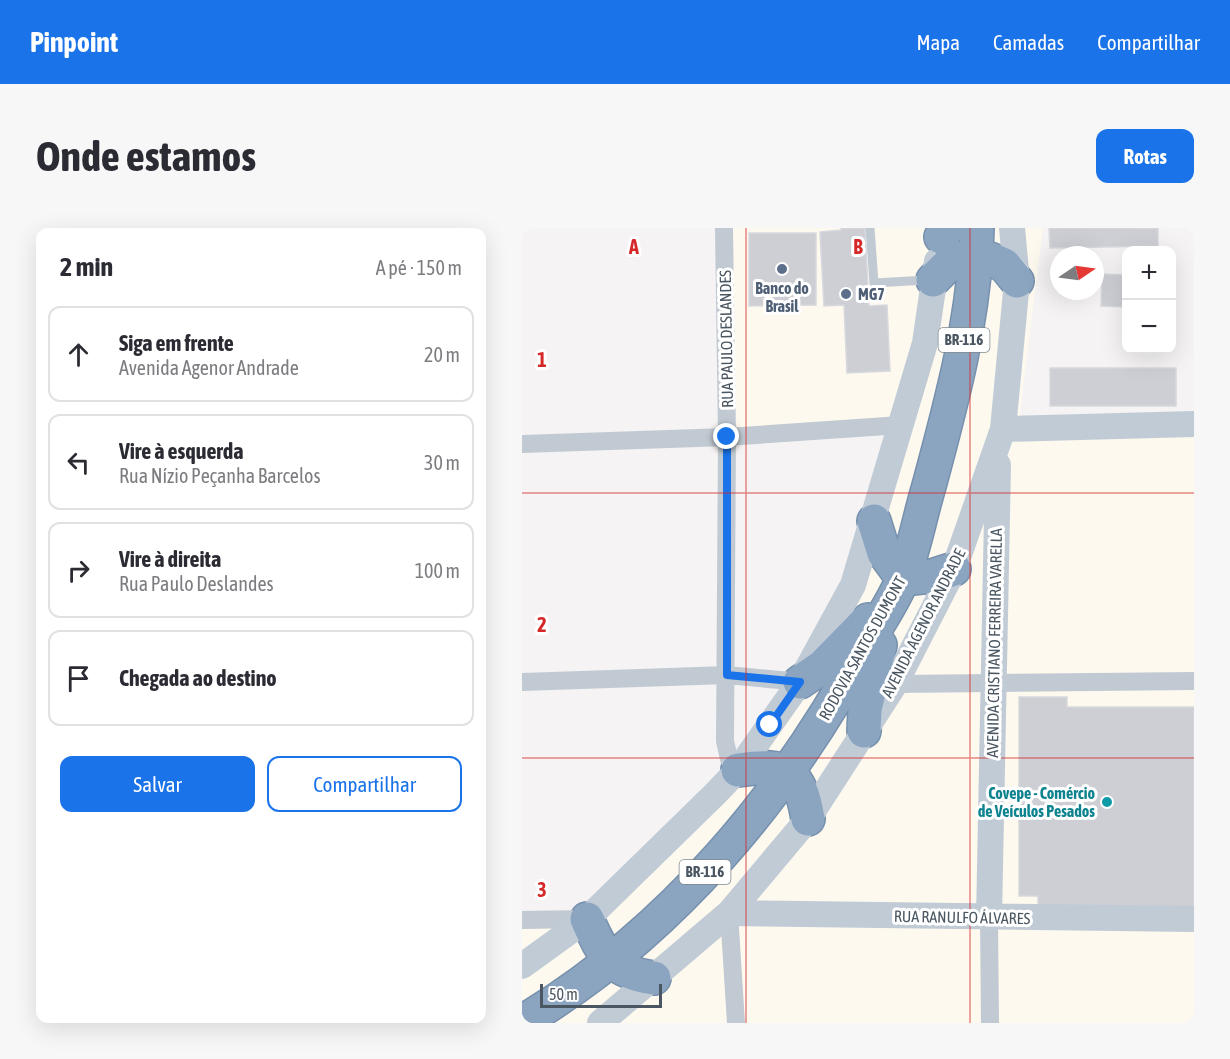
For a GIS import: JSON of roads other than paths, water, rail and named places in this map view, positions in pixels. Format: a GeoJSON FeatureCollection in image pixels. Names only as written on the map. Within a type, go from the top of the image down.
{"type":"FeatureCollection","features":[{"type":"Feature","properties":{"kind":"highway"},"geometry":{"type":"LineString","coordinates":[[933,280],[977,241],[1004,265],[1017,281]]}},
{"type":"Feature","properties":{"kind":"highway","name":"RODOVIA SANTOS DUMONT"},"geometry":{"type":"LineString","coordinates":[[522,1022],[560,999],[610,960],[674,904],[729,848],[834,706],[903,579],[959,377],[977,241]]}},
{"type":"Feature","properties":{"kind":"highway"},"geometry":{"type":"LineString","coordinates":[[874,521],[884,553],[903,579],[932,576],[954,569]]}},
{"type":"Feature","properties":{"kind":"highway"},"geometry":{"type":"LineString","coordinates":[[800,682],[822,666],[865,622],[884,613],[884,631],[865,709],[864,731]]}},
{"type":"Feature","properties":{"kind":"highway"},"geometry":{"type":"LineString","coordinates":[[738,770],[765,766],[787,771],[804,792],[808,819]]}},
{"type":"Feature","properties":{"kind":"highway"},"geometry":{"type":"LineString","coordinates":[[587,919],[610,960],[628,974],[654,978]]}},
{"type":"Feature","properties":{"kind":"main road","name":"AVENIDA AGENOR ANDRADE"},"geometry":{"type":"LineString","coordinates":[[600,1023],[729,913],[808,819],[895,684],[954,569],[1001,437],[1017,281],[1012,228]]}},
{"type":"Feature","properties":{"kind":"main road"},"geometry":{"type":"LineString","coordinates":[[522,966],[587,919],[738,770],[800,682],[853,585],[874,521],[925,343],[933,280],[943,231]]}},
{"type":"Feature","properties":{"kind":"main road"},"geometry":{"type":"LineString","coordinates":[[1001,437],[1194,424]]}},
{"type":"Feature","properties":{"kind":"main road","name":"AVENIDA CRISTIANO FERREIRA VARELLA"},"geometry":{"type":"LineString","coordinates":[[989,918],[993,684],[1001,437]]}},
{"type":"Feature","properties":{"kind":"main road","name":"RUA RANULFO ÁLVARES"},"geometry":{"type":"LineString","coordinates":[[729,913],[1194,919]]}},
{"type":"Feature","properties":{"kind":"street","name":"RUA PAULO DESLANDES"},"geometry":{"type":"LineString","coordinates":[[724,228],[727,437],[725,741],[729,759],[738,770]]}},
{"type":"Feature","properties":{"kind":"street"},"geometry":{"type":"LineString","coordinates":[[522,444],[727,437],[901,425]]}},
{"type":"Feature","properties":{"kind":"street"},"geometry":{"type":"LineString","coordinates":[[522,682],[727,675],[800,682]]}},
{"type":"Feature","properties":{"kind":"street"},"geometry":{"type":"LineString","coordinates":[[895,684],[1194,681]]}},
{"type":"Feature","properties":{"kind":"street"},"geometry":{"type":"LineString","coordinates":[[729,913],[736,1023]]}},
{"type":"Feature","properties":{"kind":"street","name":"AVENIDA CRISTIANO FERREIRA VARELLA"},"geometry":{"type":"LineString","coordinates":[[989,918],[990,1023]]}},
{"type":"Feature","properties":{"kind":"street"},"geometry":{"type":"LineString","coordinates":[[522,920],[587,919]]}},
{"type":"Feature","properties":{"kind":"lane"},"geometry":{"type":"LineString","coordinates":[[870,228],[874,283],[933,280]]}},
{"type":"Feature","properties":{"kind":"place","name":"Banco do Brasil"},"geometry":{"type":"Point","coordinates":[782,269]}},
{"type":"Feature","properties":{"kind":"place","name":"MG7"},"geometry":{"type":"Point","coordinates":[846,294]}},
{"type":"Feature","properties":{"kind":"place","name":"Covepe - Comércio de Veículos Pesados"},"geometry":{"type":"Point","coordinates":[1107,802]}}]}
